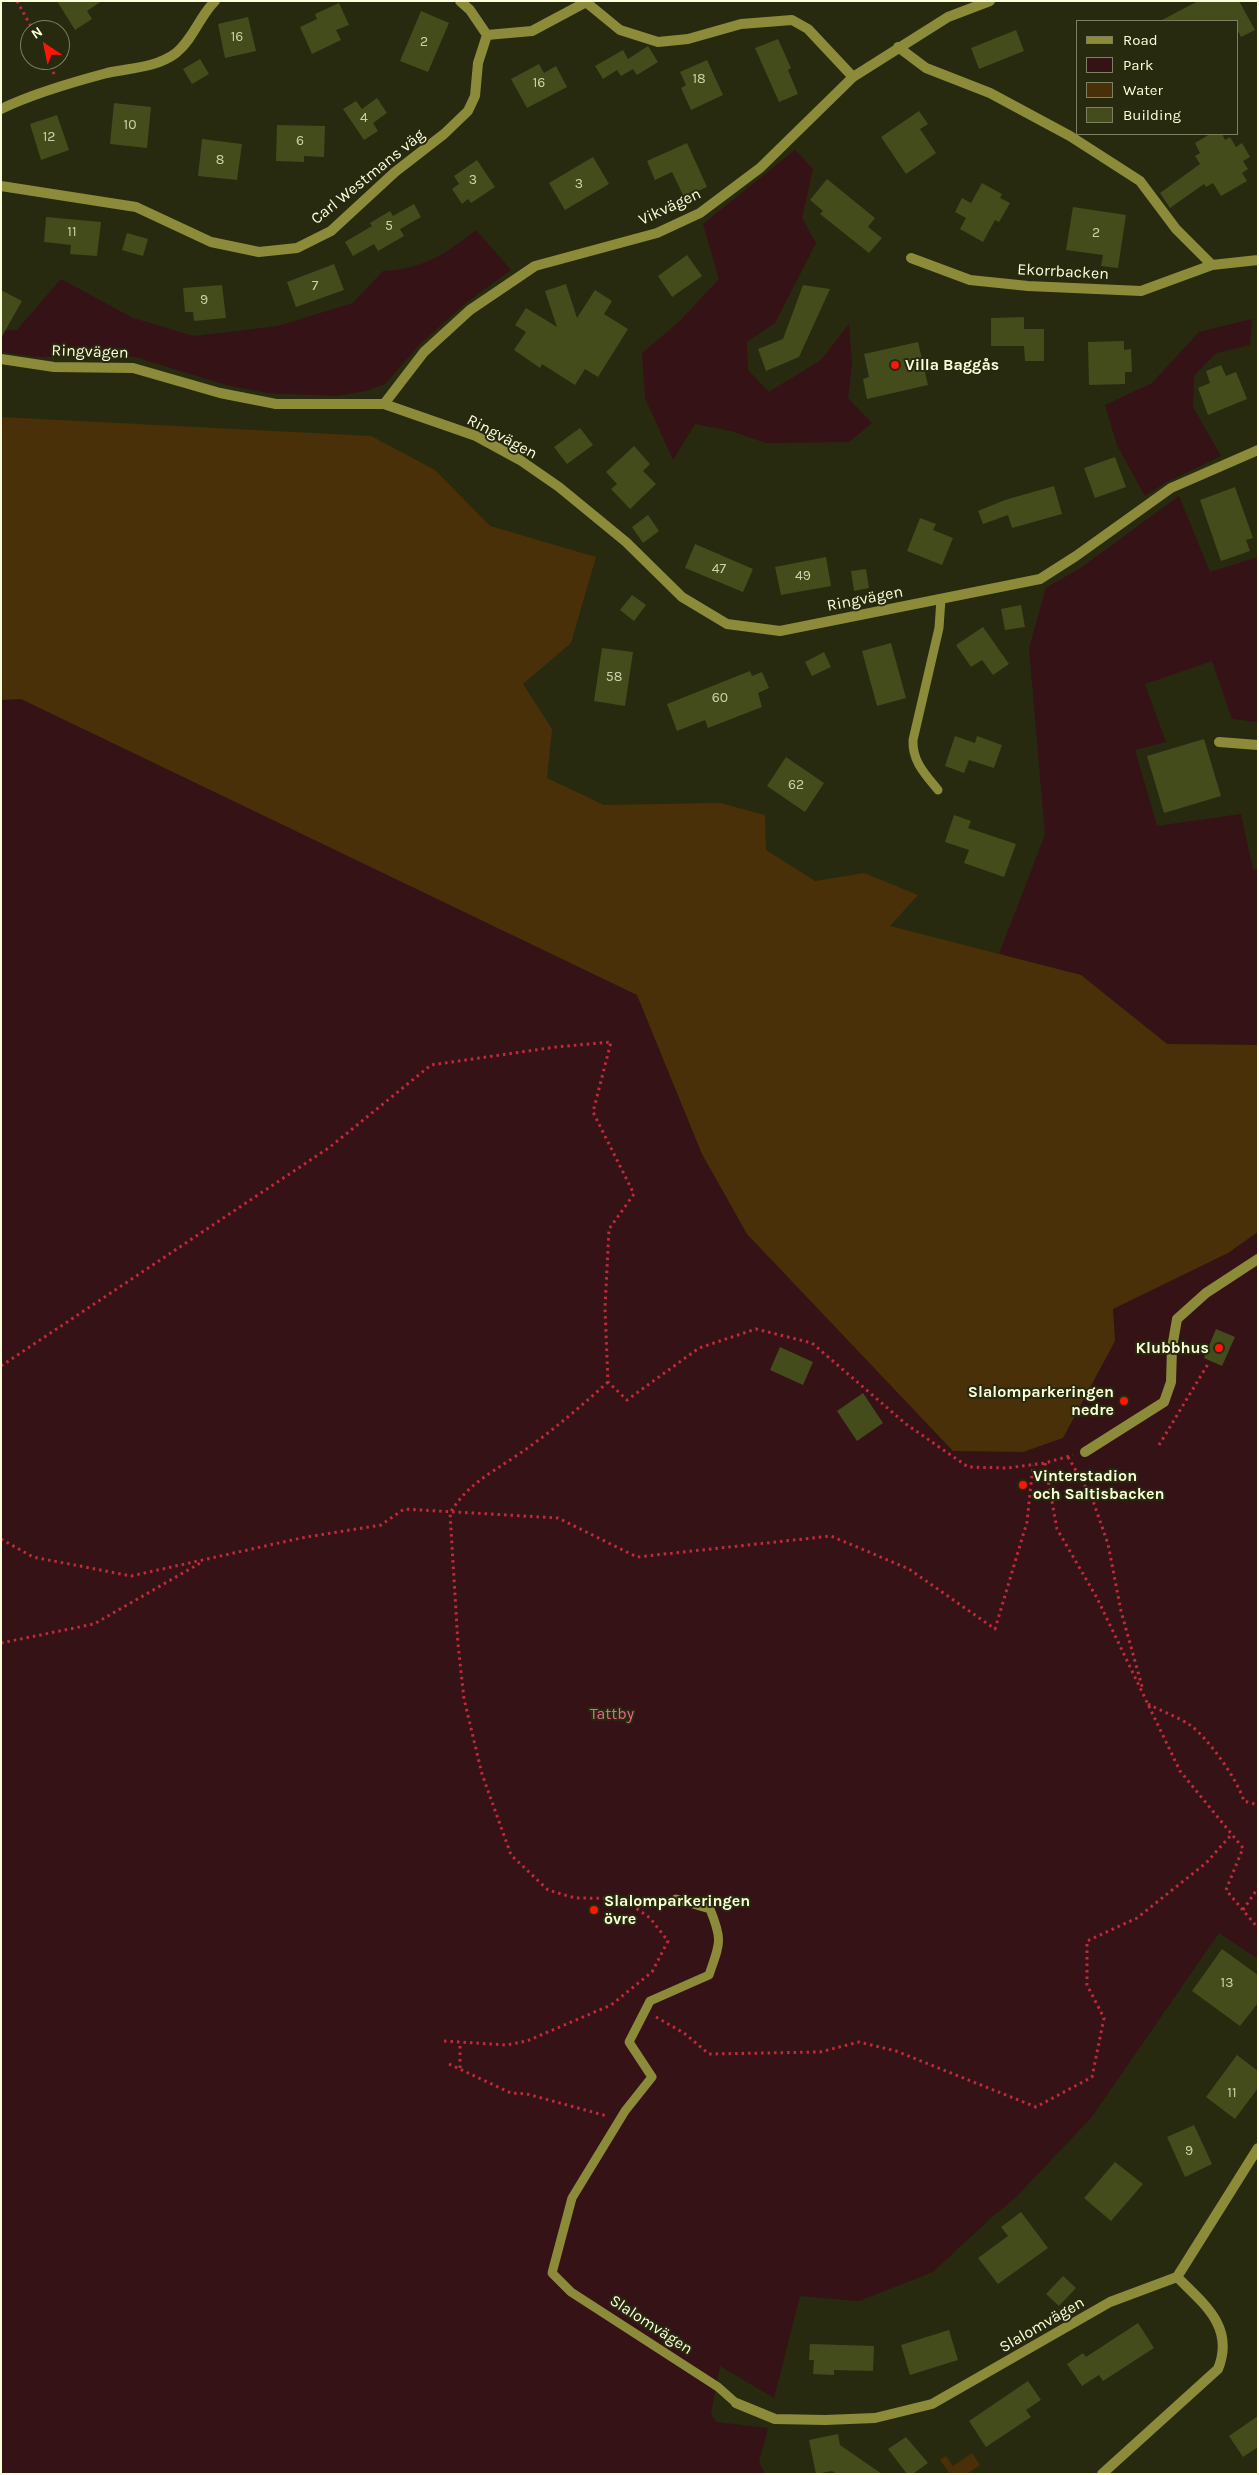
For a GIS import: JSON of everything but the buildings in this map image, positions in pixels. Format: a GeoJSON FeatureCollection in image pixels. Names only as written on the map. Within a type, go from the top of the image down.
{"type":"FeatureCollection","features":[{"type":"Feature","properties":{"kind":"street"},"geometry":{"type":"LineString","coordinates":[[1,109],[16,102],[106,74],[160,63],[191,39],[206,10],[214,1]]}},
{"type":"Feature","properties":{"kind":"street"},"geometry":{"type":"LineString","coordinates":[[460,1],[470,10],[487,35],[532,31],[587,2],[620,30],[658,42],[688,39],[741,24],[792,20],[808,29],[853,77]]}},
{"type":"Feature","properties":{"kind":"street","name":"Vikvägen"},"geometry":{"type":"LineString","coordinates":[[384,404],[424,352],[470,310],[536,266],[657,232],[700,213],[760,168],[853,77],[898,47],[948,18],[990,1]]}},
{"type":"Feature","properties":{"kind":"street","name":"Carl Westmans väg"},"geometry":{"type":"LineString","coordinates":[[1,186],[136,207],[211,242],[258,252],[297,248],[331,230],[395,172],[444,134],[468,111],[475,96],[478,63],[487,35]]}},
{"type":"Feature","properties":{"kind":"street"},"geometry":{"type":"LineString","coordinates":[[898,47],[926,68],[990,93],[1070,136],[1140,181],[1176,229],[1212,265]]}},
{"type":"Feature","properties":{"kind":"street","name":"Ekorrbacken"},"geometry":{"type":"LineString","coordinates":[[912,258],[970,280],[1028,286],[1141,291],[1212,265],[1258,260]]}},
{"type":"Feature","properties":{"kind":"street","name":"Ringvägen"},"geometry":{"type":"LineString","coordinates":[[1,359],[54,368],[133,368],[220,393],[276,404],[384,404],[476,436],[520,460],[559,487],[626,542],[682,597],[727,624],[780,631],[1040,579],[1076,556],[1171,488],[1258,450]]}},
{"type":"Feature","properties":{"kind":"street"},"geometry":{"type":"LineString","coordinates":[[1219,742],[1258,745]]}},
{"type":"Feature","properties":{"kind":"street"},"geometry":{"type":"LineString","coordinates":[[1085,1452],[1164,1402],[1171,1382],[1172,1348],[1177,1319],[1206,1293],[1258,1260]]}},
{"type":"Feature","properties":{"kind":"street"},"geometry":{"type":"LineString","coordinates":[[1102,2474],[1218,2368],[1224,2353],[1224,2340],[1210,2310],[1177,2277],[1258,2148]]}},
{"type":"Feature","properties":{"kind":"street","name":"Slalomvägen"},"geometry":{"type":"LineString","coordinates":[[736,2404],[775,2419],[826,2420],[875,2418],[932,2404],[1045,2341],[1110,2302],[1177,2277]]}},
{"type":"Feature","properties":{"kind":"lane"},"geometry":{"type":"LineString","coordinates":[[938,790],[920,768],[912,753],[913,740],[939,628],[941,599]]}},
{"type":"Feature","properties":{"kind":"lane","name":"Slalomvägen"},"geometry":{"type":"LineString","coordinates":[[676,1900],[710,1909],[721,1934],[716,1955],[709,1975],[650,2001],[628,2042],[652,2077],[619,2121],[572,2198],[552,2273],[571,2292],[718,2387],[736,2404]]}},
{"type":"Feature","properties":{"kind":"path"},"geometry":{"type":"LineString","coordinates":[[18,1],[28,20]]}},
{"type":"Feature","properties":{"kind":"path"},"geometry":{"type":"LineString","coordinates":[[1,1366],[330,1148],[431,1065],[556,1047],[610,1042],[594,1112],[634,1194],[609,1229],[605,1308],[608,1382],[627,1400],[699,1348],[756,1329],[812,1343],[906,1424],[968,1467],[1007,1468],[1033,1465],[1085,1452]]}},
{"type":"Feature","properties":{"kind":"path"},"geometry":{"type":"LineString","coordinates":[[1159,1446],[1208,1364]]}},
{"type":"Feature","properties":{"kind":"path"},"geometry":{"type":"LineString","coordinates":[[608,1382],[572,1414],[522,1451],[485,1474],[461,1496],[450,1513],[458,1644],[464,1699],[482,1774],[511,1855],[548,1890],[575,1898],[676,1900]]}},
{"type":"Feature","properties":{"kind":"path"},"geometry":{"type":"LineString","coordinates":[[1068,1457],[1092,1498],[1108,1544],[1121,1611],[1144,1695]]}},
{"type":"Feature","properties":{"kind":"path"},"geometry":{"type":"LineString","coordinates":[[1045,1463],[1057,1529],[1097,1598],[1180,1771],[1243,1848],[1226,1890],[1258,1928]]}},
{"type":"Feature","properties":{"kind":"path"},"geometry":{"type":"LineString","coordinates":[[1,1539],[33,1556],[131,1576],[205,1561],[301,1538],[381,1525],[404,1509],[558,1518],[637,1557],[831,1536],[909,1569],[994,1629],[1027,1522],[1033,1465]]}},
{"type":"Feature","properties":{"kind":"path"},"geometry":{"type":"LineString","coordinates":[[1,1643],[94,1624],[205,1561]]}},
{"type":"Feature","properties":{"kind":"path"},"geometry":{"type":"LineString","coordinates":[[1148,1704],[1188,1724],[1204,1737],[1239,1785],[1244,1801],[1258,1805]]}},
{"type":"Feature","properties":{"kind":"path"},"geometry":{"type":"LineString","coordinates":[[645,2010],[684,2033],[709,2054],[820,2052],[859,2042],[896,2051],[1036,2107],[1092,2077],[1104,2018],[1087,1985],[1087,1942],[1137,1918],[1206,1864],[1232,1834]]}},
{"type":"Feature","properties":{"kind":"path"},"geometry":{"type":"LineString","coordinates":[[1243,1910],[1258,1888]]}},
{"type":"Feature","properties":{"kind":"path"},"geometry":{"type":"LineString","coordinates":[[444,2041],[506,2045],[527,2041],[611,2005],[652,1972],[668,1941],[650,1918],[623,1899]]}},
{"type":"Feature","properties":{"kind":"path"},"geometry":{"type":"LineString","coordinates":[[460,2043],[460,2068]]}},
{"type":"Feature","properties":{"kind":"path"},"geometry":{"type":"LineString","coordinates":[[449,2064],[511,2093],[549,2100],[603,2114],[619,2121]]}},
{"type":"Feature","properties":{"kind":"green space"},"geometry":{"type":"Polygon","coordinates":[[[795,150],[813,169],[802,218],[816,243],[775,323],[747,342],[748,370],[769,392],[821,360],[849,324],[852,365],[848,398],[872,423],[849,442],[766,443],[731,431],[695,424],[673,460],[645,398],[642,353],[679,322],[719,279],[703,224],[795,150]]]}},
{"type":"Feature","properties":{"kind":"green space"},"geometry":{"type":"Polygon","coordinates":[[[476,230],[511,270],[466,303],[421,343],[385,384],[366,391],[337,396],[267,393],[226,385],[135,357],[35,357],[1,352],[1,330],[17,330],[61,279],[133,318],[194,336],[278,326],[353,303],[383,271],[410,267],[433,259],[476,230]]]}},
{"type":"Feature","properties":{"kind":"green space"},"geometry":{"type":"Polygon","coordinates":[[[1252,319],[1250,345],[1216,353],[1194,376],[1193,407],[1221,456],[1165,483],[1145,496],[1117,445],[1105,405],[1152,383],[1199,332],[1252,319]]]}},
{"type":"Feature","properties":{"kind":"green space"},"geometry":{"type":"Polygon","coordinates":[[[1179,496],[1210,572],[1258,557],[1258,722],[1232,719],[1212,661],[1145,684],[1166,742],[1135,750],[1157,826],[1241,814],[1253,870],[1258,869],[1258,1045],[1167,1044],[1081,975],[999,954],[1045,835],[1029,648],[1046,588],[1082,567],[1179,496]]]}},
{"type":"Feature","properties":{"kind":"green space","name":"Tattby"},"geometry":{"type":"Polygon","coordinates":[[[1,576],[436,767],[1258,1159],[1258,1959],[1219,1933],[1091,2118],[1015,2198],[933,2272],[859,2301],[800,2296],[774,2398],[720,2366],[711,2414],[716,2422],[768,2428],[759,2462],[765,2474],[1,2474],[1,576]]]}},
{"type":"Feature","properties":{"kind":"water"},"geometry":{"type":"Polygon","coordinates":[[[1,417],[371,436],[435,470],[490,526],[596,557],[571,643],[523,684],[552,729],[547,778],[604,805],[720,803],[765,815],[766,850],[815,881],[864,873],[918,895],[890,926],[1081,975],[1167,1044],[1258,1045],[1258,1232],[1228,1253],[1113,1309],[1115,1341],[1063,1438],[1023,1452],[953,1451],[747,1234],[702,1154],[637,995],[21,699],[1,700],[1,417]]]}},
{"type":"Feature","properties":{"kind":"water"},"geometry":{"type":"Polygon","coordinates":[[[972,2453],[980,2465],[967,2474],[950,2474],[940,2460],[946,2456],[953,2466],[972,2453]]]}},
{"type":"Feature","properties":{"kind":"place","name":"Villa Baggås"},"geometry":{"type":"Point","coordinates":[895,365]}},
{"type":"Feature","properties":{"kind":"place","name":"Klubbhus"},"geometry":{"type":"Point","coordinates":[1219,1348]}},
{"type":"Feature","properties":{"kind":"place","name":"Slalomparkeringen nedre"},"geometry":{"type":"Point","coordinates":[1124,1401]}},
{"type":"Feature","properties":{"kind":"place","name":"Vinterstadion och Saltisbacken"},"geometry":{"type":"Point","coordinates":[1023,1485]}},
{"type":"Feature","properties":{"kind":"place","name":"Slalomparkeringen övre"},"geometry":{"type":"Point","coordinates":[594,1910]}}]}
